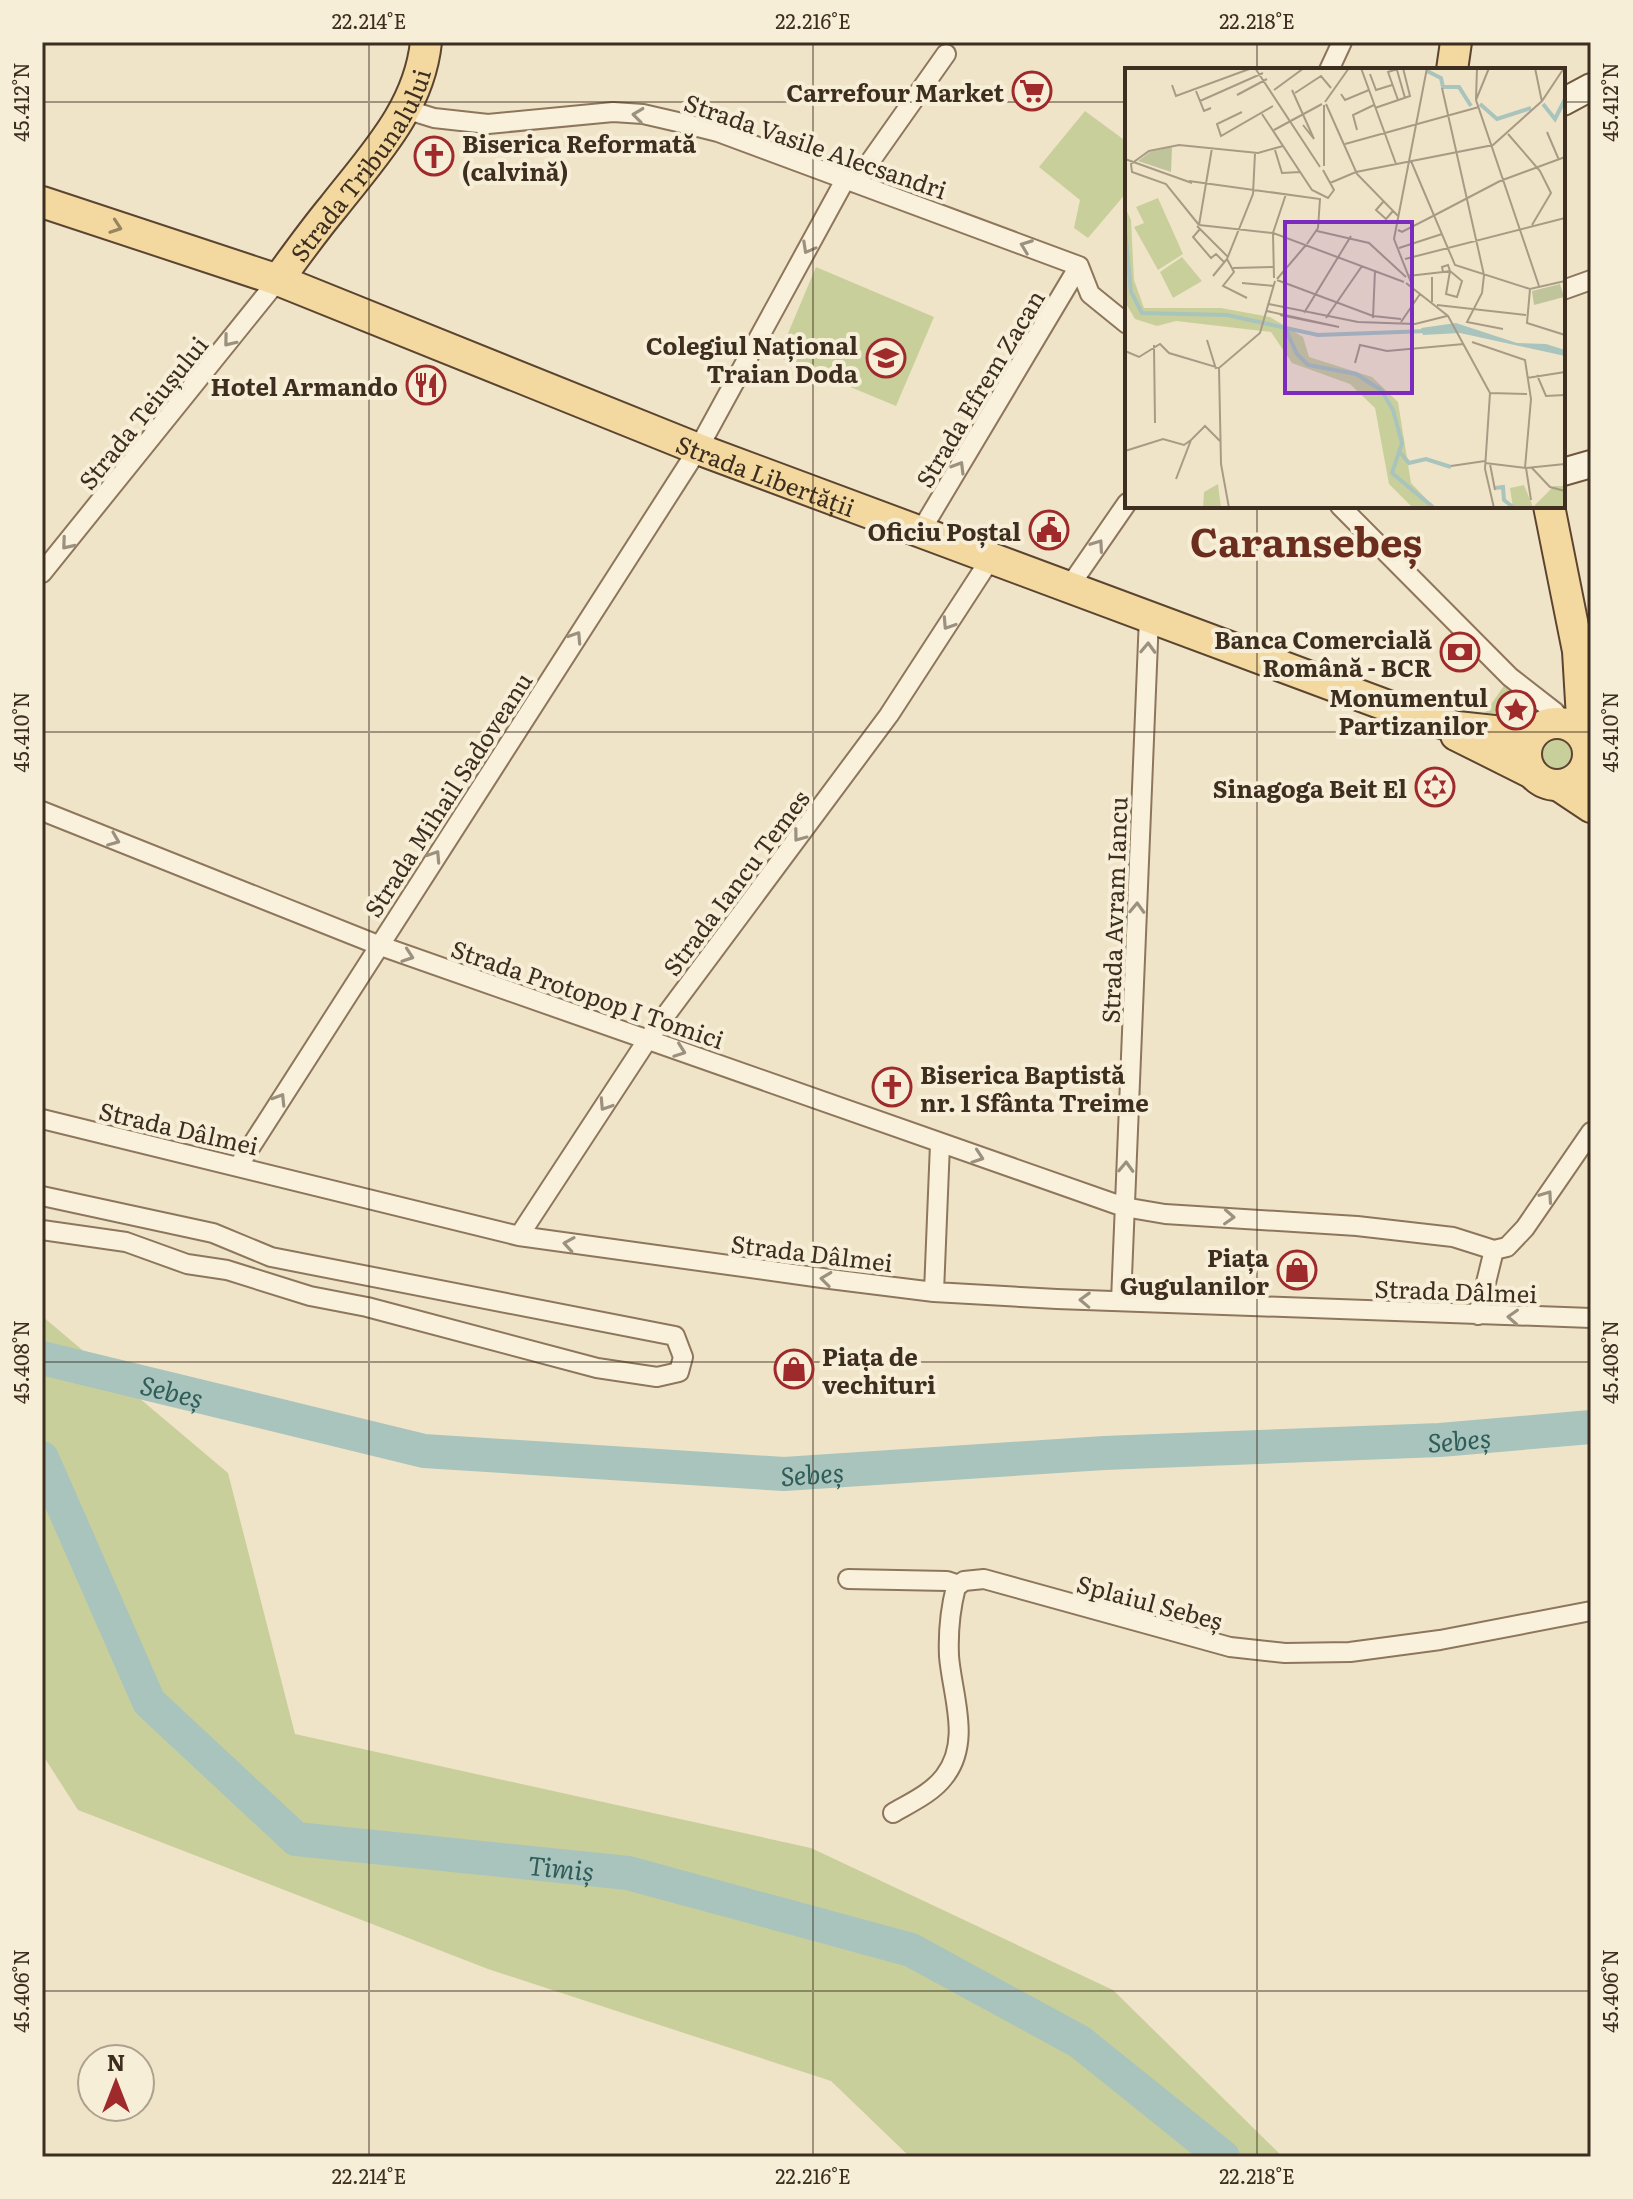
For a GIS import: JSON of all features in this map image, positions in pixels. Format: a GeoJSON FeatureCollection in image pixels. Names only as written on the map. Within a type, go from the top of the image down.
{"type":"FeatureCollection","features":[{"type":"Feature","properties":{"kind":"main road","name":"Strada Tribunalului"},"geometry":{"type":"LineString","coordinates":[[278,280],[371,162],[405,109],[421,72],[426,42]]}},
{"type":"Feature","properties":{"kind":"main road"},"geometry":{"type":"LineString","coordinates":[[1452,68],[1456,42]]}},
{"type":"Feature","properties":{"kind":"main road"},"geometry":{"type":"LineString","coordinates":[[1565,101],[1591,87]]}},
{"type":"Feature","properties":{"kind":"main road","name":"Strada Libertății"},"geometry":{"type":"LineString","coordinates":[[42,202],[278,280],[919,534],[1437,723],[1545,779],[1591,807]]}},
{"type":"Feature","properties":{"kind":"main road"},"geometry":{"type":"LineString","coordinates":[[1565,471],[1591,464]]}},
{"type":"Feature","properties":{"kind":"main road"},"geometry":{"type":"LineString","coordinates":[[1549,508],[1584,686],[1588,749],[1583,772],[1567,784],[1545,779],[1526,754],[1545,724],[1584,686]]}},
{"type":"Feature","properties":{"kind":"main road","name":"Strada Libertății"},"geometry":{"type":"LineString","coordinates":[[1437,723],[1545,724]]}},
{"type":"Feature","properties":{"kind":"main road"},"geometry":{"type":"LineString","coordinates":[[1545,724],[1567,724],[1588,749]]}},
{"type":"Feature","properties":{"kind":"street"},"geometry":{"type":"LineString","coordinates":[[1330,68],[1342,42]]}},
{"type":"Feature","properties":{"kind":"street","name":"Strada Mihail Sadoveanu"},"geometry":{"type":"LineString","coordinates":[[239,1165],[698,449],[850,181],[946,54]]}},
{"type":"Feature","properties":{"kind":"street","name":"Strada Vasile Alecsandri"},"geometry":{"type":"LineString","coordinates":[[405,109],[456,123],[488,124],[584,113],[643,114],[718,132],[1079,266]]}},
{"type":"Feature","properties":{"kind":"street"},"geometry":{"type":"LineString","coordinates":[[1079,266],[1090,294],[1125,322]]}},
{"type":"Feature","properties":{"kind":"street","name":"Strada Efrem Zacan"},"geometry":{"type":"LineString","coordinates":[[919,534],[1079,266]]}},
{"type":"Feature","properties":{"kind":"street","name":"Strada Teiușului"},"geometry":{"type":"LineString","coordinates":[[42,573],[278,280]]}},
{"type":"Feature","properties":{"kind":"street"},"geometry":{"type":"LineString","coordinates":[[1565,289],[1591,280]]}},
{"type":"Feature","properties":{"kind":"street"},"geometry":{"type":"LineString","coordinates":[[1069,587],[1125,506]]}},
{"type":"Feature","properties":{"kind":"street"},"geometry":{"type":"LineString","coordinates":[[1342,508],[1510,677],[1545,724]]}},
{"type":"Feature","properties":{"kind":"street","name":"Strada Iancu Temes"},"geometry":{"type":"LineString","coordinates":[[519,1236],[648,1039],[889,715],[991,558]]}},
{"type":"Feature","properties":{"kind":"street","name":"Strada Avram Iancu"},"geometry":{"type":"LineString","coordinates":[[1121,1301],[1149,617]]}},
{"type":"Feature","properties":{"kind":"street","name":"Strada Protopop I Tomici"},"geometry":{"type":"LineString","coordinates":[[42,811],[378,945],[1124,1207],[1165,1214],[1357,1226],[1453,1237],[1494,1250]]}},
{"type":"Feature","properties":{"kind":"street","name":"Strada Dâlmei"},"geometry":{"type":"LineString","coordinates":[[42,1119],[519,1236],[934,1292],[1591,1318]]}},
{"type":"Feature","properties":{"kind":"street"},"geometry":{"type":"LineString","coordinates":[[1478,1315],[1494,1250],[1507,1247],[1525,1228],[1591,1132]]}},
{"type":"Feature","properties":{"kind":"street"},"geometry":{"type":"LineString","coordinates":[[934,1292],[940,1144]]}},
{"type":"Feature","properties":{"kind":"street"},"geometry":{"type":"LineString","coordinates":[[42,1196],[213,1233],[271,1257],[675,1336],[683,1357],[679,1372],[657,1377],[597,1368],[367,1307],[310,1296],[227,1270],[187,1264],[126,1242],[42,1230]]}},
{"type":"Feature","properties":{"kind":"street","name":"Splaiul Sebeș"},"geometry":{"type":"LineString","coordinates":[[848,1579],[947,1581],[959,1585],[964,1581],[984,1579],[1230,1647],[1313,1654],[1440,1640],[1591,1611]]}},
{"type":"Feature","properties":{"kind":"street"},"geometry":{"type":"LineString","coordinates":[[893,1813],[925,1794],[944,1777],[955,1757],[960,1739],[949,1654],[949,1620],[959,1585]]}},
{"type":"Feature","properties":{"kind":"green space"},"geometry":{"type":"Polygon","coordinates":[[[1085,111],[1125,141],[1125,194],[1088,238],[1074,228],[1080,200],[1039,167],[1085,111]]]}},
{"type":"Feature","properties":{"kind":"green space"},"geometry":{"type":"Polygon","coordinates":[[[816,267],[934,317],[896,406],[778,357],[816,267]]]}},
{"type":"Feature","properties":{"kind":"green space"},"geometry":{"type":"Polygon","coordinates":[[[1510,677],[1533,696],[1511,710],[1485,713],[1510,677]]]}},
{"type":"Feature","properties":{"kind":"green space"},"geometry":{"type":"Polygon","coordinates":[[[1557,737],[1569,741],[1573,753],[1569,765],[1557,769],[1545,765],[1541,753],[1545,741],[1557,737]]]}},
{"type":"Feature","properties":{"kind":"green space"},"geometry":{"type":"Polygon","coordinates":[[[42,1316],[228,1473],[295,1734],[811,1848],[1113,1990],[1283,2157],[910,2157],[831,2081],[488,1969],[78,1810],[42,1754],[42,1316]]]}},
{"type":"Feature","properties":{"kind":"waterway","name":"Sebeș"},"geometry":{"type":"LineString","coordinates":[[42,1358],[424,1451],[784,1474],[1104,1453],[1440,1440],[1591,1427]]}},
{"type":"Feature","properties":{"kind":"waterway","name":"Timiș"},"geometry":{"type":"LineString","coordinates":[[42,1458],[149,1702],[296,1839],[628,1873],[911,1950],[1080,2042],[1223,2157]]}},
{"type":"Feature","properties":{"kind":"place","name":"Carrefour Market"},"geometry":{"type":"Point","coordinates":[1032,91]}},
{"type":"Feature","properties":{"kind":"place","name":"Biserica Reformată (calvină)"},"geometry":{"type":"Point","coordinates":[434,156]}},
{"type":"Feature","properties":{"kind":"place","name":"Colegiul Național Traian Doda"},"geometry":{"type":"Point","coordinates":[886,358]}},
{"type":"Feature","properties":{"kind":"place","name":"Hotel Armando"},"geometry":{"type":"Point","coordinates":[426,385]}},
{"type":"Feature","properties":{"kind":"place","name":"Oficiu Poștal"},"geometry":{"type":"Point","coordinates":[1049,530]}},
{"type":"Feature","properties":{"kind":"place","name":"Banca Comercială Română - BCR"},"geometry":{"type":"Point","coordinates":[1460,652]}},
{"type":"Feature","properties":{"kind":"place","name":"Monumentul Partizanilor"},"geometry":{"type":"Point","coordinates":[1516,710]}},
{"type":"Feature","properties":{"kind":"place","name":"Sinagoga Beit El"},"geometry":{"type":"Point","coordinates":[1435,787]}},
{"type":"Feature","properties":{"kind":"place","name":"Biserica Baptistă nr. 1 Sfânta Treime"},"geometry":{"type":"Point","coordinates":[892,1087]}},
{"type":"Feature","properties":{"kind":"place","name":"Piața Gugulanilor"},"geometry":{"type":"Point","coordinates":[1297,1270]}},
{"type":"Feature","properties":{"kind":"place","name":"Piața de vechituri"},"geometry":{"type":"Point","coordinates":[794,1369]}},
{"type":"Feature","properties":{"kind":"district","name":"Caransebeș"},"geometry":{"type":"Point","coordinates":[1306,539]}}]}
